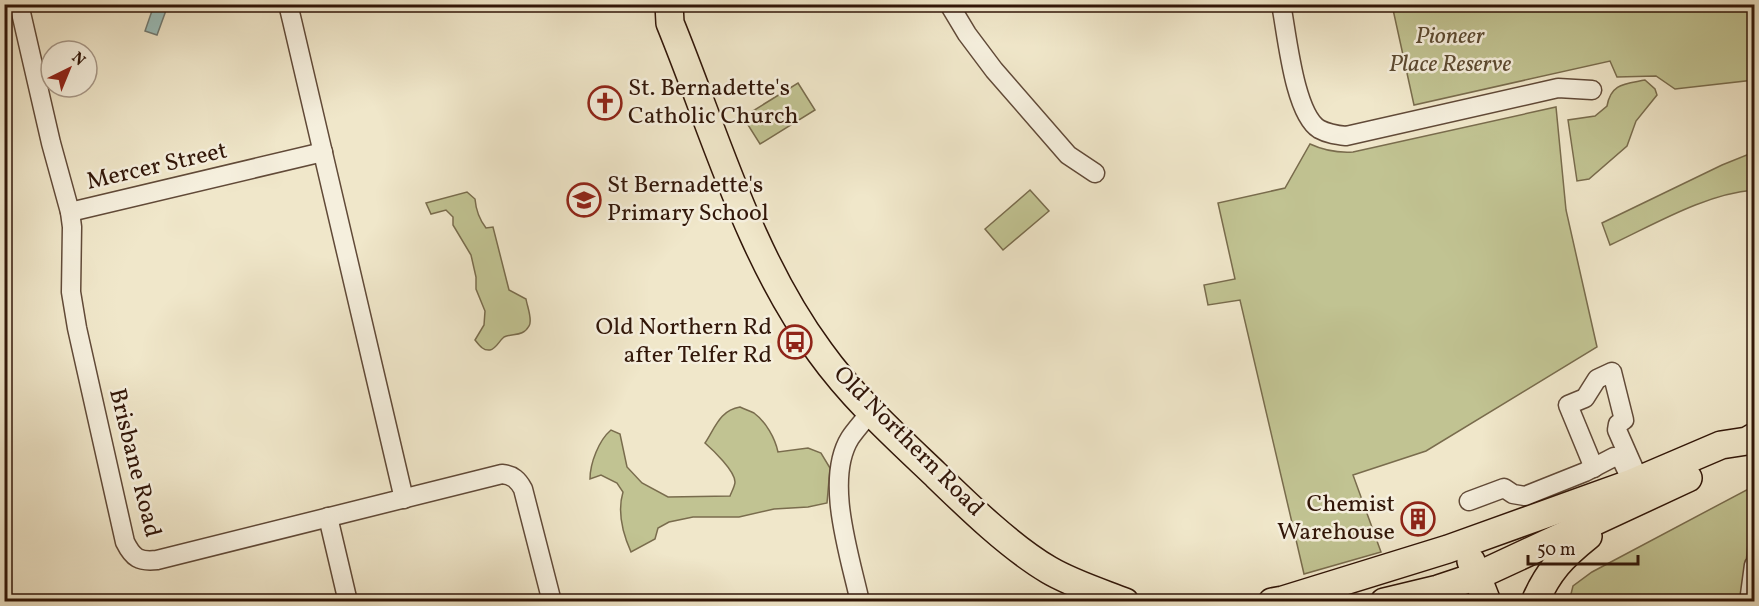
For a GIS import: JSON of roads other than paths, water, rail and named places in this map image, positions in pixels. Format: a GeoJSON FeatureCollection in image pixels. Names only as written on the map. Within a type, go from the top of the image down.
{"type":"FeatureCollection","features":[{"type":"Feature","properties":{"kind":"main road","name":"Old Northern Road"},"geometry":{"type":"LineString","coordinates":[[663,11],[757,242],[799,322],[820,352],[870,412],[955,493],[1012,543],[1050,571],[1125,602]]}},
{"type":"Feature","properties":{"kind":"main road"},"geometry":{"type":"LineString","coordinates":[[1272,602],[1457,546],[1636,481],[1721,445],[1752,444]]}},
{"type":"Feature","properties":{"kind":"main road"},"geometry":{"type":"LineString","coordinates":[[1384,602],[1464,587],[1730,457],[1752,444]]}},
{"type":"Feature","properties":{"kind":"main road"},"geometry":{"type":"LineString","coordinates":[[1535,602],[1550,572],[1560,559],[1622,509]]}},
{"type":"Feature","properties":{"kind":"main road"},"geometry":{"type":"LineString","coordinates":[[1457,546],[1464,587],[1487,602]]}},
{"type":"Feature","properties":{"kind":"street","name":"Mercer Street"},"geometry":{"type":"LineString","coordinates":[[19,4],[48,132],[70,212],[323,152]]}},
{"type":"Feature","properties":{"kind":"street"},"geometry":{"type":"LineString","coordinates":[[288,4],[404,499]]}},
{"type":"Feature","properties":{"kind":"street"},"geometry":{"type":"LineString","coordinates":[[949,4],[967,34],[994,70],[1068,155],[1095,173]]}},
{"type":"Feature","properties":{"kind":"street"},"geometry":{"type":"LineString","coordinates":[[1281,4],[1298,96],[1307,116],[1318,128],[1333,135],[1346,136],[1558,88],[1592,90]]}},
{"type":"Feature","properties":{"kind":"street","name":"Brisbane Road"},"geometry":{"type":"LineString","coordinates":[[70,212],[71,292],[74,310],[125,542],[137,559],[157,560],[494,475],[510,475],[520,483],[527,499],[552,602]]}},
{"type":"Feature","properties":{"kind":"street"},"geometry":{"type":"LineString","coordinates":[[1594,468],[1568,405],[1585,398],[1598,379],[1612,372],[1624,420],[1618,424],[1617,430],[1636,481]]}},
{"type":"Feature","properties":{"kind":"street"},"geometry":{"type":"LineString","coordinates":[[860,602],[840,510],[838,483],[842,459],[849,440],[870,412]]}},
{"type":"Feature","properties":{"kind":"street"},"geometry":{"type":"LineString","coordinates":[[1469,501],[1504,488],[1513,494],[1525,496],[1594,468],[1614,457],[1621,458],[1636,481]]}},
{"type":"Feature","properties":{"kind":"street"},"geometry":{"type":"LineString","coordinates":[[328,517],[348,602]]}},
{"type":"Feature","properties":{"kind":"street"},"geometry":{"type":"LineString","coordinates":[[1749,602],[1755,565]]}},
{"type":"Feature","properties":{"kind":"water"},"geometry":{"type":"Polygon","coordinates":[[[154,5],[168,5],[157,35],[145,31],[154,5]]]}},
{"type":"Feature","properties":{"kind":"place","name":"St. Bernadette's Catholic Church"},"geometry":{"type":"Point","coordinates":[605,103]}},
{"type":"Feature","properties":{"kind":"place","name":"St Bernadette's Primary School"},"geometry":{"type":"Point","coordinates":[584,200]}},
{"type":"Feature","properties":{"kind":"place","name":"Old Northern Rd after Telfer Rd"},"geometry":{"type":"Point","coordinates":[795,342]}},
{"type":"Feature","properties":{"kind":"place","name":"Chemist Warehouse"},"geometry":{"type":"Point","coordinates":[1418,519]}},
{"type":"Feature","properties":{"kind":"park label","name":"Pioneer Place Reserve"},"geometry":{"type":"Point","coordinates":[1450,51]}}]}
